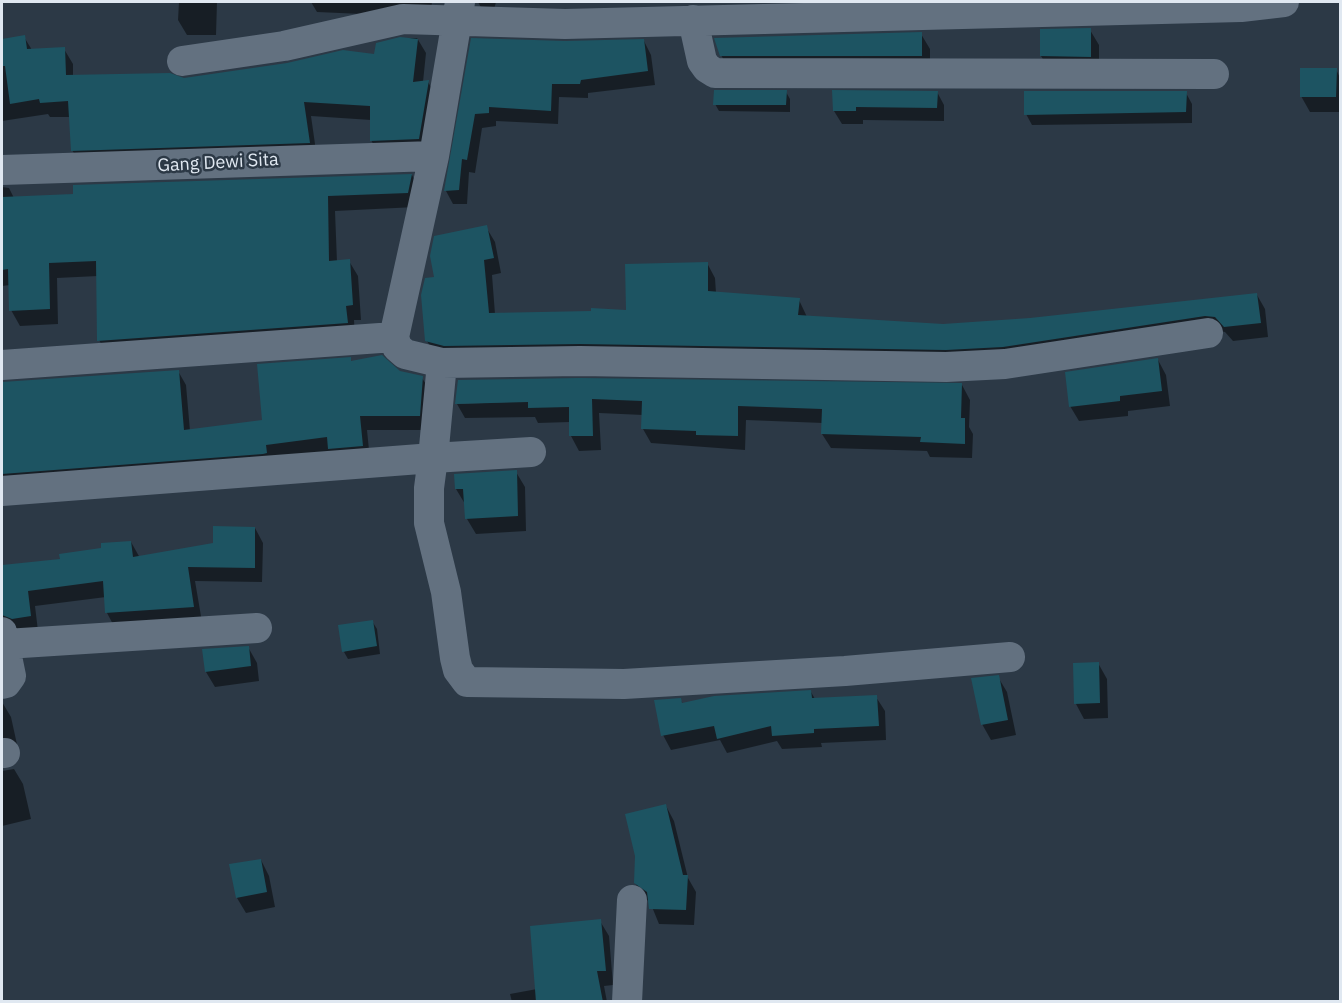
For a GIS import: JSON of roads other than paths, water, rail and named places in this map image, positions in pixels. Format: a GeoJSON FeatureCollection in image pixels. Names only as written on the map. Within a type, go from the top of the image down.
{"type":"FeatureCollection","features":[{"type":"Feature","properties":{"kind":"street"},"geometry":{"type":"LineString","coordinates":[[182,61],[284,46],[404,19],[429,18],[459,11],[565,24],[1241,7],[1284,2]]}},
{"type":"Feature","properties":{"kind":"street"},"geometry":{"type":"LineString","coordinates":[[459,11],[434,156],[394,337],[397,348],[405,354],[442,363],[580,361],[946,367],[1005,364],[1208,333]]}},
{"type":"Feature","properties":{"kind":"street"},"geometry":{"type":"LineString","coordinates":[[693,20],[702,61],[715,73],[1214,74]]}},
{"type":"Feature","properties":{"kind":"street","name":"Gang Dewi Sita"},"geometry":{"type":"LineString","coordinates":[[2,170],[434,156]]}},
{"type":"Feature","properties":{"kind":"street"},"geometry":{"type":"LineString","coordinates":[[2,365],[394,337]]}},
{"type":"Feature","properties":{"kind":"street"},"geometry":{"type":"LineString","coordinates":[[442,363],[429,488],[429,523],[446,592],[455,658],[458,670],[467,682],[624,684],[845,671],[1010,657]]}},
{"type":"Feature","properties":{"kind":"street"},"geometry":{"type":"LineString","coordinates":[[2,492],[531,452]]}},
{"type":"Feature","properties":{"kind":"street"},"geometry":{"type":"LineString","coordinates":[[2,684],[11,676],[4,638],[257,628]]}},
{"type":"Feature","properties":{"kind":"street"},"geometry":{"type":"LineString","coordinates":[[627,1002],[632,900]]}}]}
